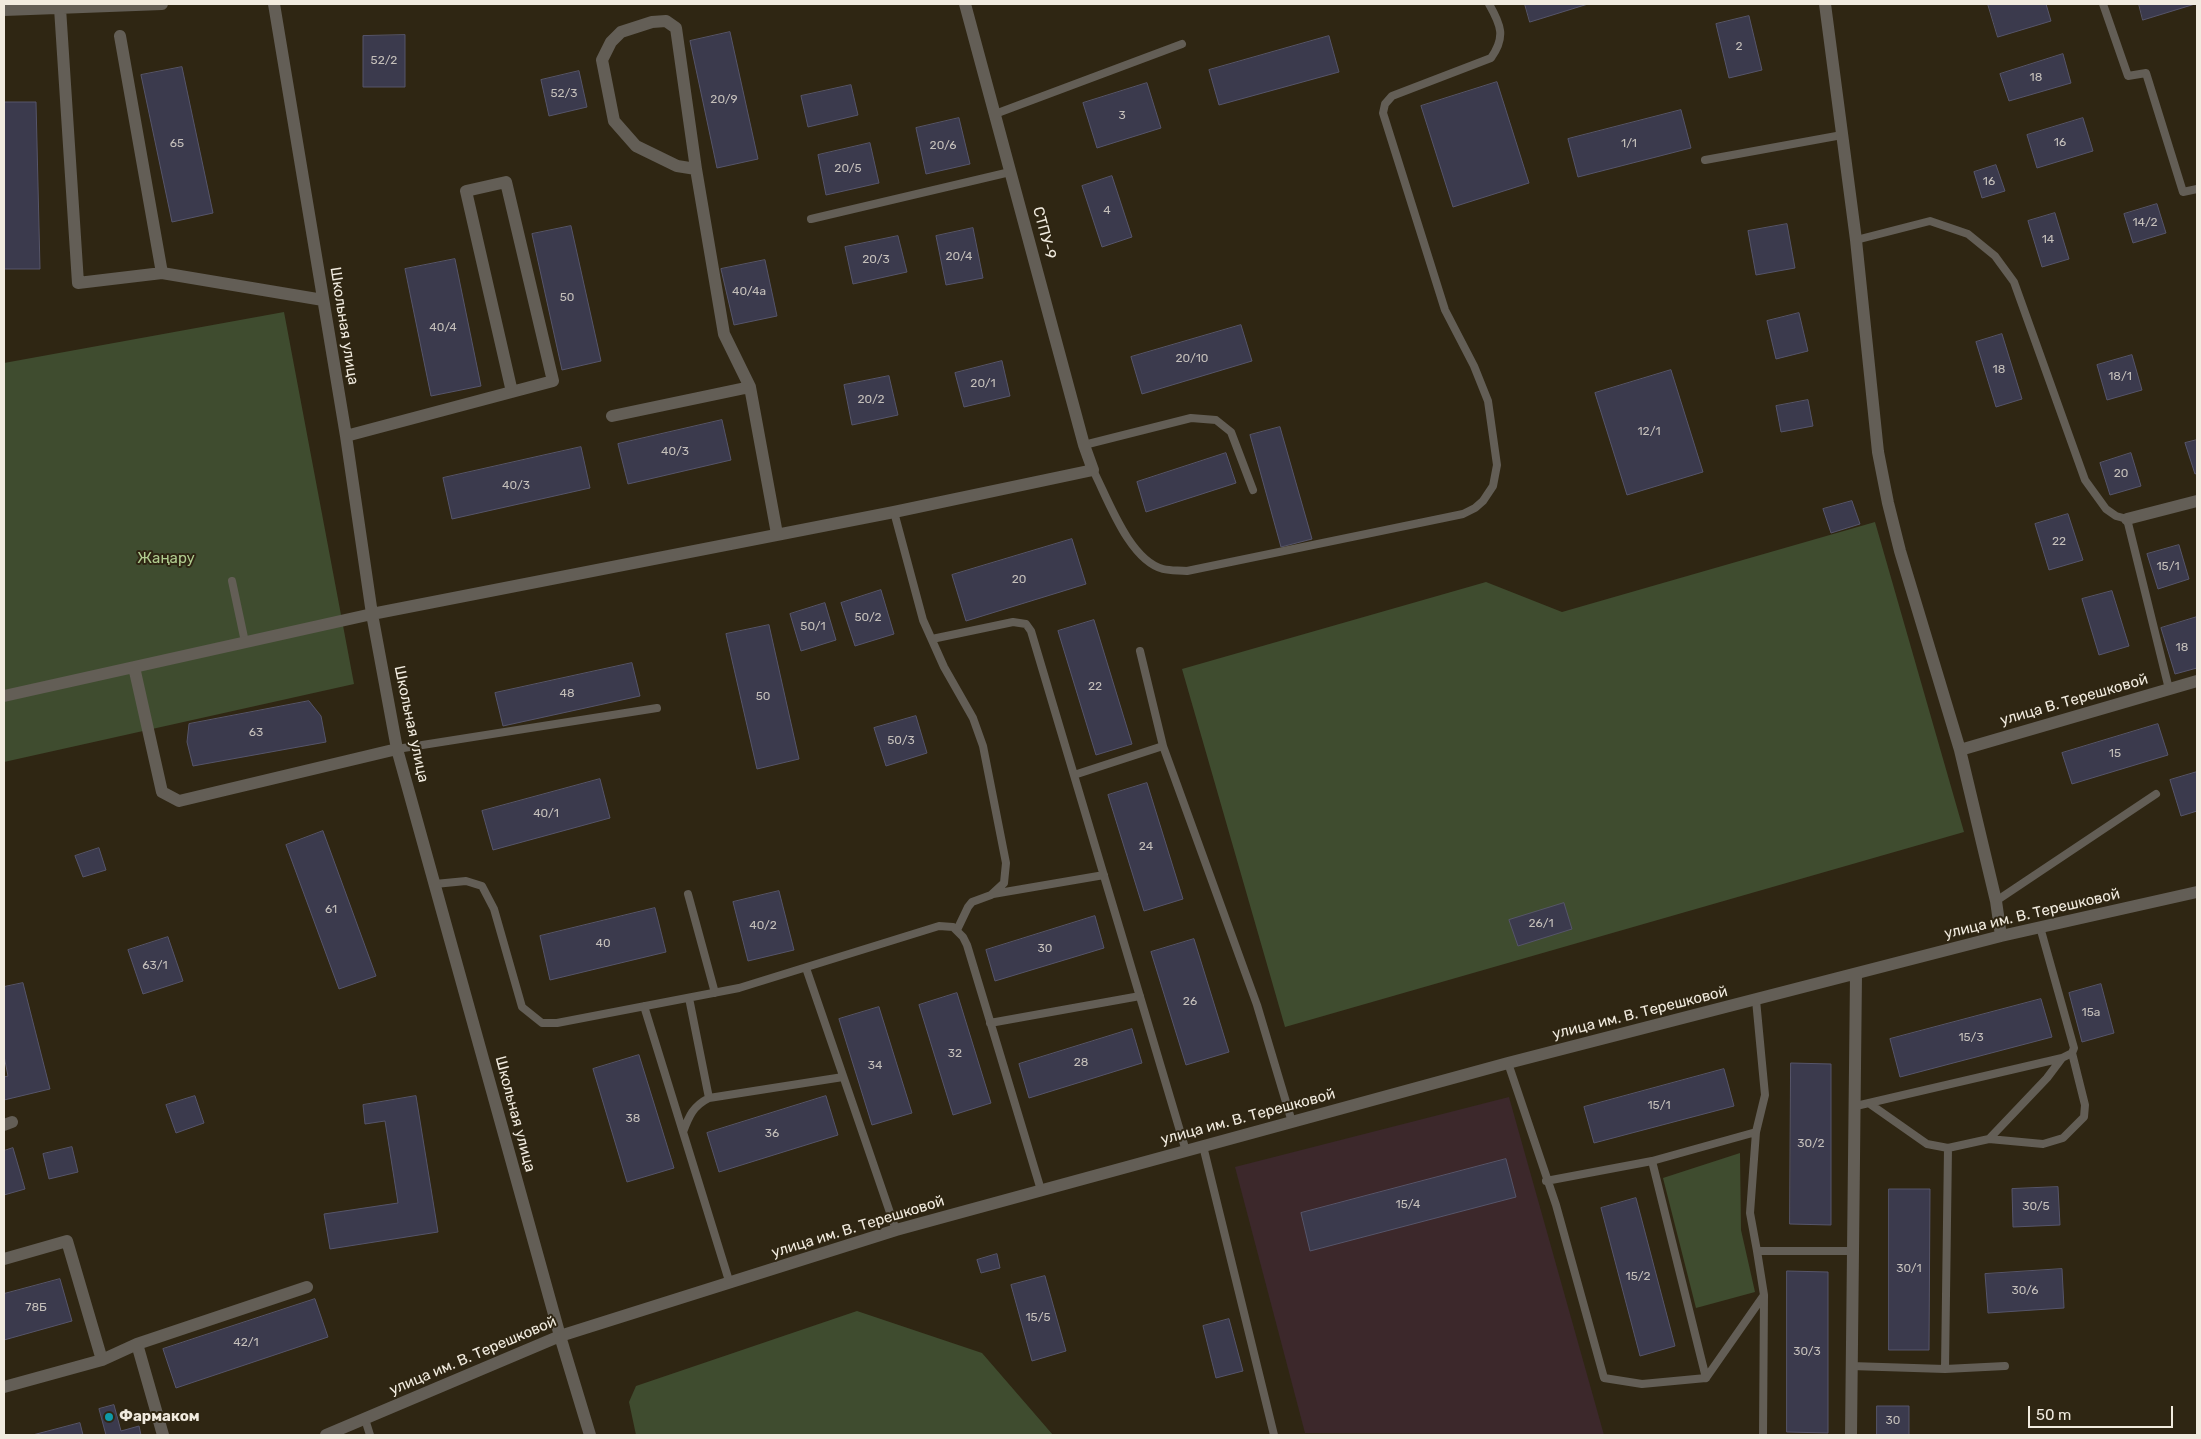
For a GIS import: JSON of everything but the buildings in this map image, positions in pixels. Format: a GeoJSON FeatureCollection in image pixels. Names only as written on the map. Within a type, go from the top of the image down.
{"type":"FeatureCollection","features":[{"type":"Feature","properties":{"kind":"street"},"geometry":{"type":"LineString","coordinates":[[4,10],[162,4]]}},
{"type":"Feature","properties":{"kind":"street","name":"Школьная улица"},"geometry":{"type":"LineString","coordinates":[[274,4],[346,436],[372,614],[397,749],[560,1336],[590,1435]]}},
{"type":"Feature","properties":{"kind":"street","name":"СТПУ-9"},"geometry":{"type":"LineString","coordinates":[[965,4],[1084,445],[1093,470]]}},
{"type":"Feature","properties":{"kind":"street"},"geometry":{"type":"LineString","coordinates":[[1825,4],[1856,240],[1878,452],[1900,551],[1960,750],[1996,901],[2002,936]]}},
{"type":"Feature","properties":{"kind":"street"},"geometry":{"type":"LineString","coordinates":[[60,8],[78,282],[162,273],[323,300]]}},
{"type":"Feature","properties":{"kind":"street"},"geometry":{"type":"LineString","coordinates":[[696,169],[677,166],[636,146],[614,121],[602,60],[611,42],[621,32],[652,22],[666,21],[676,28],[696,169],[724,334],[750,387],[777,534]]}},
{"type":"Feature","properties":{"kind":"street"},"geometry":{"type":"LineString","coordinates":[[120,36],[162,273]]}},
{"type":"Feature","properties":{"kind":"street"},"geometry":{"type":"LineString","coordinates":[[346,436],[512,392],[553,380],[506,182],[466,191],[512,392]]}},
{"type":"Feature","properties":{"kind":"street"},"geometry":{"type":"LineString","coordinates":[[612,416],[750,387]]}},
{"type":"Feature","properties":{"kind":"street"},"geometry":{"type":"LineString","coordinates":[[4,696],[372,614],[894,512],[1093,470]]}},
{"type":"Feature","properties":{"kind":"street"},"geometry":{"type":"LineString","coordinates":[[2127,519],[2197,501]]}},
{"type":"Feature","properties":{"kind":"street"},"geometry":{"type":"LineString","coordinates":[[134,667],[162,792],[179,801],[397,749]]}},
{"type":"Feature","properties":{"kind":"street","name":"улица В. Терешковой"},"geometry":{"type":"LineString","coordinates":[[1960,750],[2197,681]]}},
{"type":"Feature","properties":{"kind":"street","name":"улица им. В. Терешковой"},"geometry":{"type":"LineString","coordinates":[[326,1435],[560,1336],[730,1284],[896,1230],[1508,1063],[2002,936],[2197,892]]}},
{"type":"Feature","properties":{"kind":"street"},"geometry":{"type":"LineString","coordinates":[[1850,1435],[1856,1106],[1856,975]]}},
{"type":"Feature","properties":{"kind":"street"},"geometry":{"type":"LineString","coordinates":[[4,1259],[67,1240],[102,1360]]}},
{"type":"Feature","properties":{"kind":"street"},"geometry":{"type":"LineString","coordinates":[[4,1387],[102,1360],[137,1344],[308,1287]]}},
{"type":"Feature","properties":{"kind":"street"},"geometry":{"type":"LineString","coordinates":[[137,1344],[162,1435]]}},
{"type":"Feature","properties":{"kind":"lane"},"geometry":{"type":"LineString","coordinates":[[1093,470],[1134,547],[1150,562],[1164,569],[1187,571],[1463,514],[1475,508],[1483,501],[1492,486],[1497,465],[1488,401],[1474,366],[1445,310],[1383,113],[1385,104],[1392,96],[1491,58],[1498,48],[1501,35],[1497,18],[1489,4]]}},
{"type":"Feature","properties":{"kind":"lane"},"geometry":{"type":"LineString","coordinates":[[2103,4],[2128,76],[2146,73],[2183,192],[2197,189]]}},
{"type":"Feature","properties":{"kind":"lane"},"geometry":{"type":"LineString","coordinates":[[995,114],[1182,44]]}},
{"type":"Feature","properties":{"kind":"lane"},"geometry":{"type":"LineString","coordinates":[[1705,160],[1842,135]]}},
{"type":"Feature","properties":{"kind":"lane"},"geometry":{"type":"LineString","coordinates":[[811,219],[1010,172]]}},
{"type":"Feature","properties":{"kind":"lane"},"geometry":{"type":"LineString","coordinates":[[1856,240],[1930,221],[1968,234],[1995,256],[2014,282],[2085,480],[2106,509],[2116,516],[2127,519],[2168,689]]}},
{"type":"Feature","properties":{"kind":"lane"},"geometry":{"type":"LineString","coordinates":[[1084,445],[1191,418],[1216,420],[1231,432],[1253,490]]}},
{"type":"Feature","properties":{"kind":"lane"},"geometry":{"type":"LineString","coordinates":[[894,512],[923,620],[944,667],[973,718],[983,746],[1006,863],[1004,882],[991,895]]}},
{"type":"Feature","properties":{"kind":"lane"},"geometry":{"type":"LineString","coordinates":[[232,581],[245,642]]}},
{"type":"Feature","properties":{"kind":"lane"},"geometry":{"type":"LineString","coordinates":[[932,639],[1013,622],[1026,624],[1031,631],[1186,1151]]}},
{"type":"Feature","properties":{"kind":"lane"},"geometry":{"type":"LineString","coordinates":[[1140,651],[1163,746],[1257,1005],[1292,1122]]}},
{"type":"Feature","properties":{"kind":"lane"},"geometry":{"type":"LineString","coordinates":[[397,749],[657,708]]}},
{"type":"Feature","properties":{"kind":"lane"},"geometry":{"type":"LineString","coordinates":[[1074,775],[1163,746]]}},
{"type":"Feature","properties":{"kind":"lane"},"geometry":{"type":"LineString","coordinates":[[1996,901],[2156,794]]}},
{"type":"Feature","properties":{"kind":"lane"},"geometry":{"type":"LineString","coordinates":[[957,930],[972,902],[991,895],[1104,875]]}},
{"type":"Feature","properties":{"kind":"lane"},"geometry":{"type":"LineString","coordinates":[[435,884],[466,880],[482,886],[494,910],[522,1007],[542,1023],[557,1023],[739,988],[939,926],[947,925],[957,930],[967,945],[1041,1190]]}},
{"type":"Feature","properties":{"kind":"lane"},"geometry":{"type":"LineString","coordinates":[[688,894],[715,992]]}},
{"type":"Feature","properties":{"kind":"lane"},"geometry":{"type":"LineString","coordinates":[[1870,1104],[1927,1144],[1948,1148],[1989,1139],[2043,1144],[2063,1138],[2084,1117],[2085,1105],[2072,1053],[2074,1048],[2040,927]]}},
{"type":"Feature","properties":{"kind":"lane"},"geometry":{"type":"LineString","coordinates":[[806,968],[896,1230]]}},
{"type":"Feature","properties":{"kind":"lane"},"geometry":{"type":"LineString","coordinates":[[990,1023],[1140,996]]}},
{"type":"Feature","properties":{"kind":"lane"},"geometry":{"type":"LineString","coordinates":[[689,998],[709,1098]]}},
{"type":"Feature","properties":{"kind":"lane"},"geometry":{"type":"LineString","coordinates":[[1756,1000],[1765,1095],[1756,1132],[1750,1213],[1764,1295],[1763,1435]]}},
{"type":"Feature","properties":{"kind":"lane"},"geometry":{"type":"LineString","coordinates":[[644,1006],[730,1284]]}},
{"type":"Feature","properties":{"kind":"lane"},"geometry":{"type":"LineString","coordinates":[[1856,1106],[2062,1058],[2072,1053]]}},
{"type":"Feature","properties":{"kind":"lane"},"geometry":{"type":"LineString","coordinates":[[1989,1139],[2047,1078],[2062,1058]]}},
{"type":"Feature","properties":{"kind":"lane"},"geometry":{"type":"LineString","coordinates":[[1508,1063],[1546,1180],[1556,1204],[1604,1378],[1642,1384],[1706,1378],[1764,1295]]}},
{"type":"Feature","properties":{"kind":"lane"},"geometry":{"type":"LineString","coordinates":[[683,1132],[692,1110],[698,1103],[709,1098],[843,1077]]}},
{"type":"Feature","properties":{"kind":"lane"},"geometry":{"type":"LineString","coordinates":[[1546,1180],[1652,1161],[1756,1132]]}},
{"type":"Feature","properties":{"kind":"lane"},"geometry":{"type":"LineString","coordinates":[[1203,1146],[1274,1435]]}},
{"type":"Feature","properties":{"kind":"lane"},"geometry":{"type":"LineString","coordinates":[[1945,1369],[1948,1148]]}},
{"type":"Feature","properties":{"kind":"lane"},"geometry":{"type":"LineString","coordinates":[[1652,1161],[1706,1378]]}},
{"type":"Feature","properties":{"kind":"lane"},"geometry":{"type":"LineString","coordinates":[[1758,1251],[1852,1251]]}},
{"type":"Feature","properties":{"kind":"lane"},"geometry":{"type":"LineString","coordinates":[[1851,1366],[1945,1369],[2005,1366]]}},
{"type":"Feature","properties":{"kind":"lane"},"geometry":{"type":"LineString","coordinates":[[365,1419],[370,1435]]}},
{"type":"Feature","properties":{"kind":"shaded area"},"geometry":{"type":"Polygon","coordinates":[[[1509,1097],[1604,1435],[1305,1433],[1235,1167],[1509,1097]]]}},
{"type":"Feature","properties":{"kind":"green space","name":"Жаңару"},"geometry":{"type":"Polygon","coordinates":[[[284,312],[354,684],[4,762],[4,363],[284,312]]]}},
{"type":"Feature","properties":{"kind":"green space"},"geometry":{"type":"Polygon","coordinates":[[[1875,522],[1964,832],[1285,1027],[1182,669],[1486,582],[1562,612],[1875,522]]]}},
{"type":"Feature","properties":{"kind":"green space"},"geometry":{"type":"Polygon","coordinates":[[[1740,1153],[1741,1230],[1755,1292],[1696,1308],[1663,1178],[1740,1153]]]}},
{"type":"Feature","properties":{"kind":"green space"},"geometry":{"type":"Polygon","coordinates":[[[857,1311],[982,1353],[1053,1435],[636,1435],[629,1402],[636,1386],[857,1311]]]}},
{"type":"Feature","properties":{"kind":"place","name":"Фармаком"},"geometry":{"type":"Point","coordinates":[109,1417]}}]}
